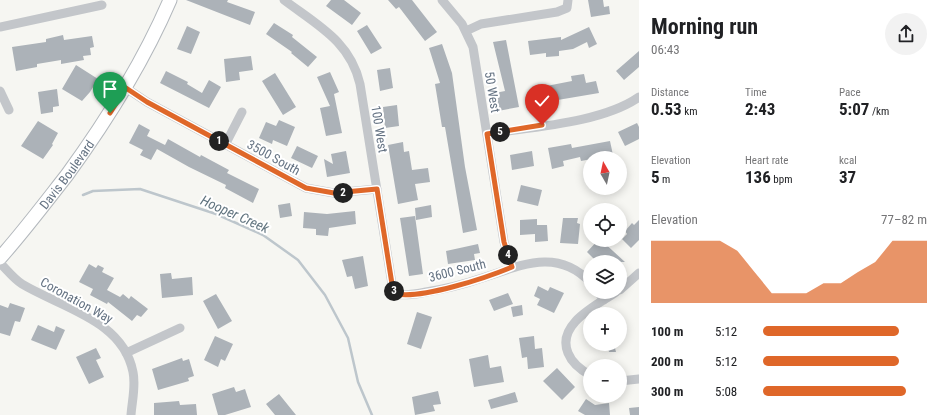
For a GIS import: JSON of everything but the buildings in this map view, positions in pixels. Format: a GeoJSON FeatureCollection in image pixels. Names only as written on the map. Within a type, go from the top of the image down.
{"type":"FeatureCollection","features":[{"type":"Feature","properties":{"kind":"street","name":"Davis Boulevard"},"geometry":{"type":"LineString","coordinates":[[0,258],[37,214],[77,160],[126,88],[143,58],[170,0]]}},
{"type":"Feature","properties":{"kind":"street","name":"100 West"},"geometry":{"type":"LineString","coordinates":[[284,0],[336,40],[354,65],[360,84],[392,284],[396,294]]}},
{"type":"Feature","properties":{"kind":"street","name":"50 West"},"geometry":{"type":"LineString","coordinates":[[442,0],[466,31],[472,47],[504,242],[512,267]]}},
{"type":"Feature","properties":{"kind":"street"},"geometry":{"type":"LineString","coordinates":[[466,31],[477,25],[552,13],[567,4]]}},
{"type":"Feature","properties":{"kind":"street"},"geometry":{"type":"LineString","coordinates":[[0,27],[102,5]]}},
{"type":"Feature","properties":{"kind":"street","name":"3500 South"},"geometry":{"type":"LineString","coordinates":[[126,88],[298,185],[313,191],[334,193],[377,189]]}},
{"type":"Feature","properties":{"kind":"street"},"geometry":{"type":"LineString","coordinates":[[0,91],[9,110]]}},
{"type":"Feature","properties":{"kind":"street"},"geometry":{"type":"LineString","coordinates":[[487,134],[602,115],[625,106],[639,97]]}},
{"type":"Feature","properties":{"kind":"street"},"geometry":{"type":"LineString","coordinates":[[225,145],[242,112]]}},
{"type":"Feature","properties":{"kind":"street","name":"3600 South"},"geometry":{"type":"LineString","coordinates":[[396,294],[406,295],[477,280],[512,267],[531,262],[554,262],[575,269],[583,276]]}},
{"type":"Feature","properties":{"kind":"street","name":"Coronation Way"},"geometry":{"type":"LineString","coordinates":[[0,263],[21,283],[99,324],[117,339],[126,353],[134,381],[131,415]]}},
{"type":"Feature","properties":{"kind":"street"},"geometry":{"type":"LineString","coordinates":[[627,283],[639,272]]}},
{"type":"Feature","properties":{"kind":"street"},"geometry":{"type":"LineString","coordinates":[[583,369],[572,360],[567,351],[566,338],[571,327],[576,322],[604,300]]}},
{"type":"Feature","properties":{"kind":"street"},"geometry":{"type":"LineString","coordinates":[[126,353],[180,328]]}},
{"type":"Feature","properties":{"kind":"street"},"geometry":{"type":"LineString","coordinates":[[627,380],[639,379]]}},
{"type":"Feature","properties":{"kind":"waterway","name":"Hooper Creek"},"geometry":{"type":"LineString","coordinates":[[83,195],[93,191],[140,189],[216,214],[263,235],[298,260],[325,295],[348,338],[358,382],[372,415]]}},
{"type":"Feature","properties":{"kind":"route"},"geometry":{"type":"LineString","coordinates":[[110,113],[126,88],[147,102],[298,185],[313,191],[334,193],[377,189],[393,289],[396,294],[401,295],[428,292],[477,280],[512,267],[504,242],[487,134],[542,125]]}}]}
